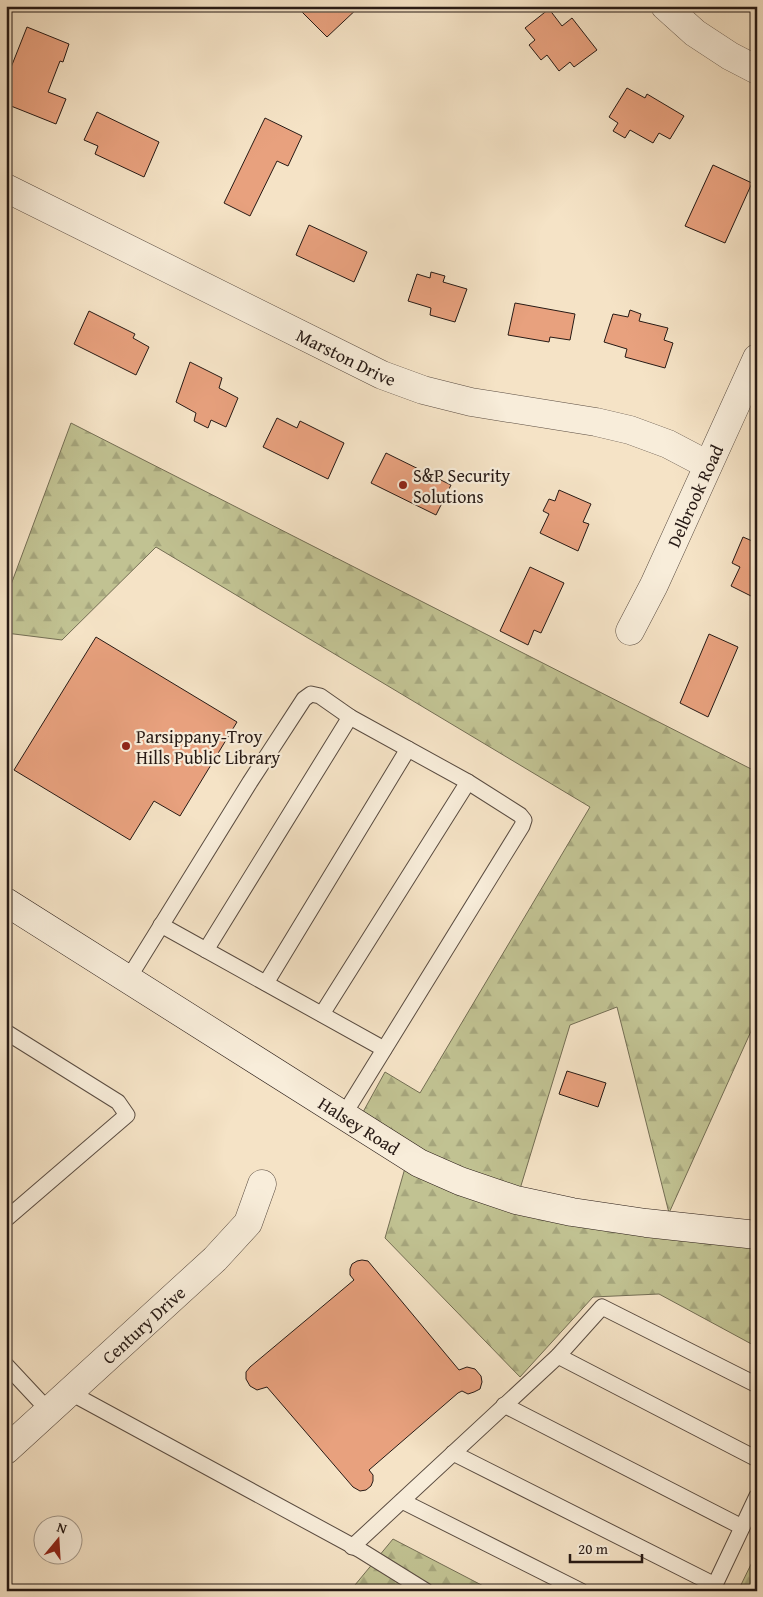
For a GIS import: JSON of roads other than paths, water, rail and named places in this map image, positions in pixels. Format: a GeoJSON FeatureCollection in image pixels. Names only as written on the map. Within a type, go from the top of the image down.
{"type":"FeatureCollection","features":[{"type":"Feature","properties":{"kind":"street"},"geometry":{"type":"LineString","coordinates":[[665,6],[695,33],[730,56],[757,70]]}},
{"type":"Feature","properties":{"kind":"street","name":"Marston Drive"},"geometry":{"type":"LineString","coordinates":[[6,188],[382,376],[423,390],[471,402],[596,422],[630,430],[668,444],[708,465]]}},
{"type":"Feature","properties":{"kind":"street","name":"Delbrook Road"},"geometry":{"type":"LineString","coordinates":[[630,631],[654,585],[757,358]]}},
{"type":"Feature","properties":{"kind":"street","name":"Halsey Road"},"geometry":{"type":"LineString","coordinates":[[6,902],[419,1164],[460,1182],[516,1200],[572,1212],[646,1223],[757,1235]]}},
{"type":"Feature","properties":{"kind":"street","name":"Century Drive"},"geometry":{"type":"LineString","coordinates":[[6,1450],[215,1259],[248,1222],[262,1184]]}},
{"type":"Feature","properties":{"kind":"lane"},"geometry":{"type":"LineString","coordinates":[[128,979],[304,699],[311,694],[320,696],[350,717],[468,782],[520,814],[524,822],[343,1116]]}},
{"type":"Feature","properties":{"kind":"lane"},"geometry":{"type":"LineString","coordinates":[[206,950],[350,717]]}},
{"type":"Feature","properties":{"kind":"lane"},"geometry":{"type":"LineString","coordinates":[[266,983],[408,749]]}},
{"type":"Feature","properties":{"kind":"lane"},"geometry":{"type":"LineString","coordinates":[[322,1014],[468,782]]}},
{"type":"Feature","properties":{"kind":"lane"},"geometry":{"type":"LineString","coordinates":[[161,925],[384,1049]]}},
{"type":"Feature","properties":{"kind":"lane"},"geometry":{"type":"LineString","coordinates":[[6,1032],[118,1102],[127,1115],[6,1219]]}},
{"type":"Feature","properties":{"kind":"lane"},"geometry":{"type":"LineString","coordinates":[[352,1547],[558,1356],[602,1307],[757,1386]]}},
{"type":"Feature","properties":{"kind":"lane"},"geometry":{"type":"LineString","coordinates":[[558,1356],[757,1459]]}},
{"type":"Feature","properties":{"kind":"lane"},"geometry":{"type":"LineString","coordinates":[[6,1365],[49,1411]]}},
{"type":"Feature","properties":{"kind":"lane"},"geometry":{"type":"LineString","coordinates":[[69,1392],[352,1547],[426,1591]]}},
{"type":"Feature","properties":{"kind":"lane"},"geometry":{"type":"LineString","coordinates":[[504,1405],[742,1526]]}},
{"type":"Feature","properties":{"kind":"lane"},"geometry":{"type":"LineString","coordinates":[[453,1453],[713,1588],[757,1496]]}},
{"type":"Feature","properties":{"kind":"lane"},"geometry":{"type":"LineString","coordinates":[[402,1501],[581,1591]]}},
{"type":"Feature","properties":{"kind":"place","name":"S&P Security Solutions"},"geometry":{"type":"Point","coordinates":[403,485]}},
{"type":"Feature","properties":{"kind":"place","name":"Parsippany-Troy Hills Public Library"},"geometry":{"type":"Point","coordinates":[126,746]}}]}
